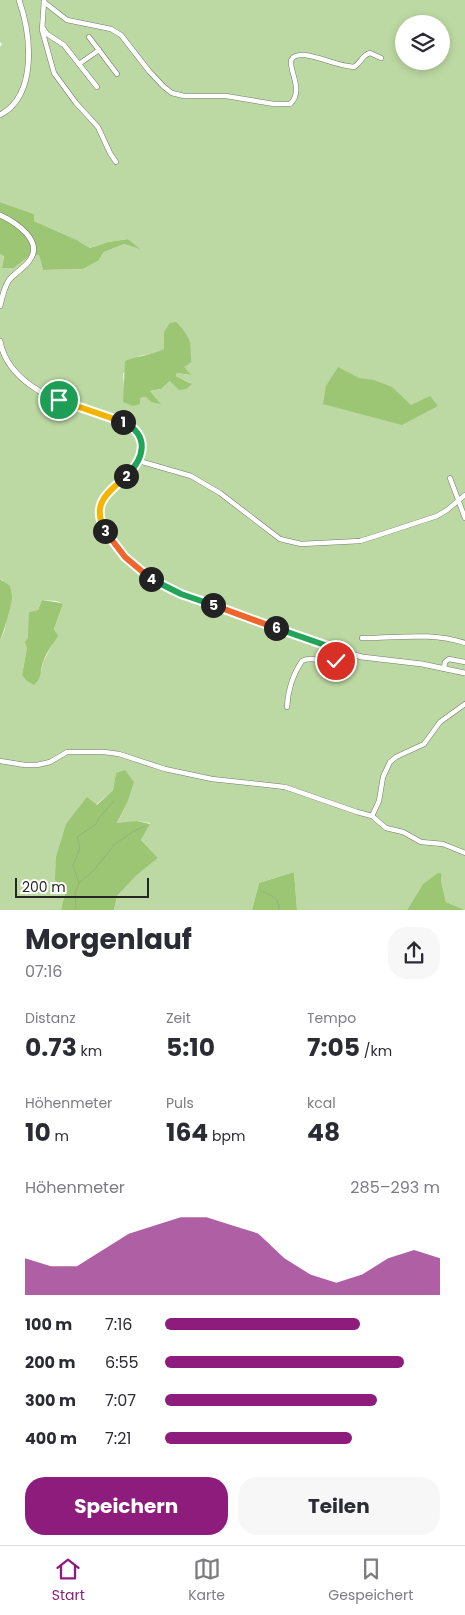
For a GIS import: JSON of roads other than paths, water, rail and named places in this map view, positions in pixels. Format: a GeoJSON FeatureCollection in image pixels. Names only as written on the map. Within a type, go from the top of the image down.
{"type":"FeatureCollection","features":[{"type":"Feature","properties":{"kind":"street"},"geometry":{"type":"LineString","coordinates":[[0,115],[13,106],[24,90],[27,71],[26,27],[19,0]]}},
{"type":"Feature","properties":{"kind":"street"},"geometry":{"type":"LineString","coordinates":[[44,1],[41,26],[56,77],[98,127],[116,162]]}},
{"type":"Feature","properties":{"kind":"street"},"geometry":{"type":"LineString","coordinates":[[44,1],[67,20],[118,32],[164,87],[178,95],[226,96],[260,103],[290,104],[294,99],[297,89],[290,66],[290,62],[294,57],[300,55],[311,56],[354,67],[367,54],[370,53],[381,58]]}},
{"type":"Feature","properties":{"kind":"street"},"geometry":{"type":"LineString","coordinates":[[41,26],[47,34],[62,42],[97,87]]}},
{"type":"Feature","properties":{"kind":"street"},"geometry":{"type":"LineString","coordinates":[[89,37],[117,74]]}},
{"type":"Feature","properties":{"kind":"street"},"geometry":{"type":"LineString","coordinates":[[79,64],[99,50]]}},
{"type":"Feature","properties":{"kind":"street"},"geometry":{"type":"LineString","coordinates":[[0,215],[23,230],[31,240],[34,249],[30,260],[7,284],[0,306]]}},
{"type":"Feature","properties":{"kind":"street"},"geometry":{"type":"LineString","coordinates":[[0,341],[2,351],[9,365],[18,376],[31,385],[59,400],[120,421],[132,428],[137,434],[142,452],[139,460],[132,470],[103,498],[99,511],[100,519],[106,532],[117,548],[131,564],[153,580],[181,594],[344,652],[362,657],[415,663],[465,672]]}},
{"type":"Feature","properties":{"kind":"street"},"geometry":{"type":"LineString","coordinates":[[139,460],[191,476],[220,493],[280,539],[301,544],[342,542],[368,538],[437,516],[465,495]]}},
{"type":"Feature","properties":{"kind":"street"},"geometry":{"type":"LineString","coordinates":[[450,478],[465,518]]}},
{"type":"Feature","properties":{"kind":"street"},"geometry":{"type":"LineString","coordinates":[[362,638],[433,636],[465,643]]}},
{"type":"Feature","properties":{"kind":"street"},"geometry":{"type":"LineString","coordinates":[[287,708],[293,677],[302,661],[311,659],[329,663],[336,661],[344,652]]}},
{"type":"Feature","properties":{"kind":"street"},"geometry":{"type":"LineString","coordinates":[[444,668],[445,662],[449,659],[465,662]]}},
{"type":"Feature","properties":{"kind":"street"},"geometry":{"type":"LineString","coordinates":[[372,816],[378,801],[383,777],[390,762],[396,757],[424,744],[440,722],[465,704]]}},
{"type":"Feature","properties":{"kind":"street"},"geometry":{"type":"LineString","coordinates":[[0,761],[37,765],[50,762],[67,752],[112,753],[212,779],[285,787],[372,816],[386,828],[403,832],[424,843],[446,845],[465,852]]}},
{"type":"Feature","properties":{"kind":"waterway"},"geometry":{"type":"LineString","coordinates":[[79,883],[73,865],[80,848],[77,837],[96,824],[114,801]]}},
{"type":"Feature","properties":{"kind":"waterway"},"geometry":{"type":"LineString","coordinates":[[75,910],[75,893],[79,883],[93,871],[115,844],[145,826]]}},
{"type":"Feature","properties":{"kind":"waterway"},"geometry":{"type":"LineString","coordinates":[[261,891],[278,902],[279,910]]}}]}
